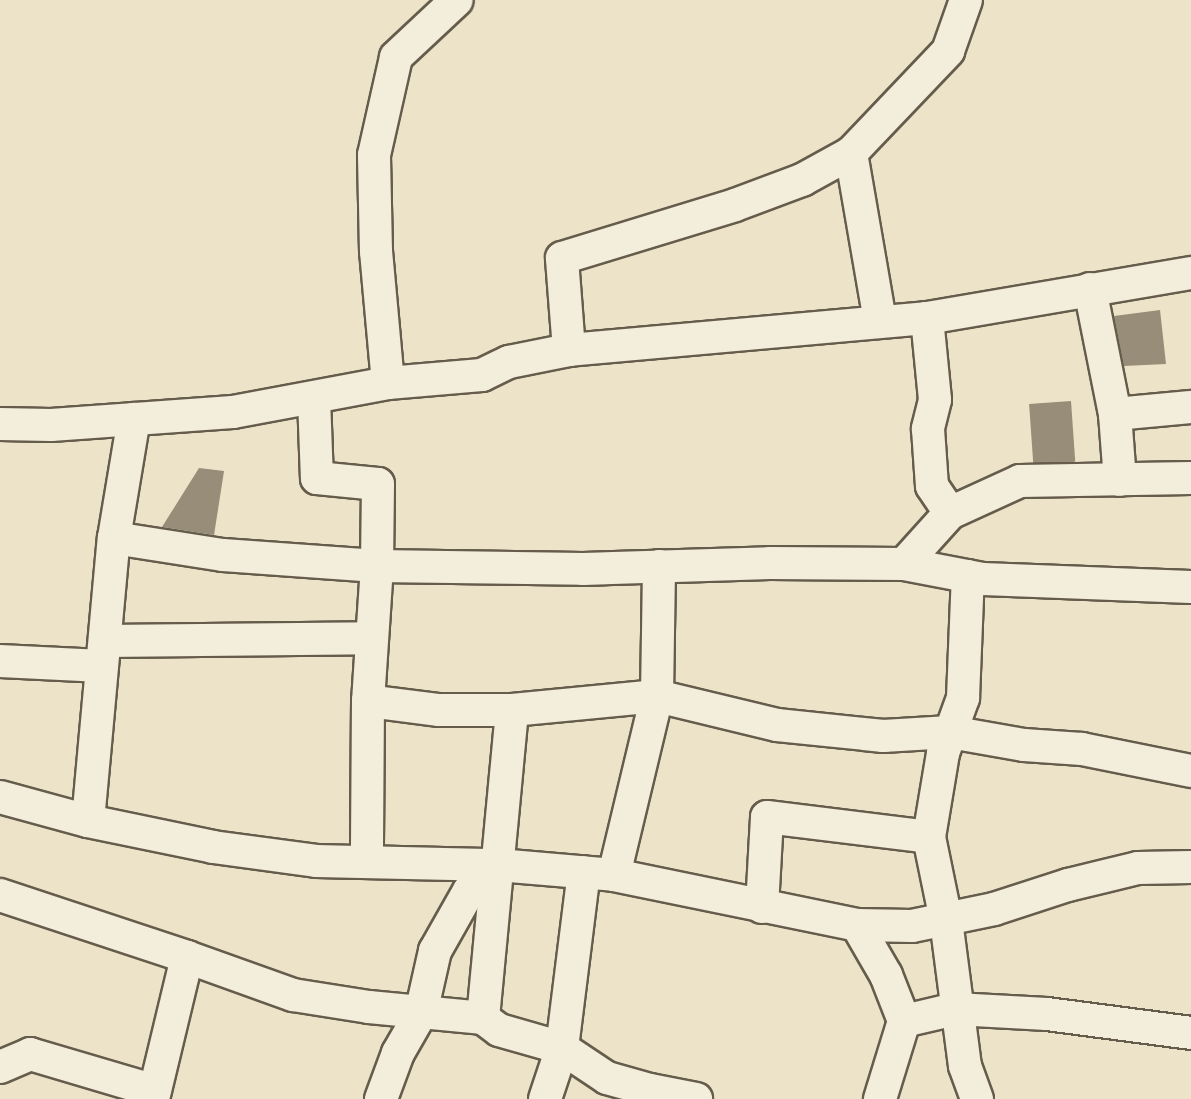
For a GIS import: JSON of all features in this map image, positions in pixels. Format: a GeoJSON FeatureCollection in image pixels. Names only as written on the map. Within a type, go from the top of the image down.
{"type":"FeatureCollection","features":[{"type":"Feature","properties":{"kind":"street"},"geometry":{"type":"LineString","coordinates":[[388,384],[376,252],[374,155],[396,57],[457,0]]}},
{"type":"Feature","properties":{"kind":"street"},"geometry":{"type":"LineString","coordinates":[[569,350],[561,258],[735,205],[802,180],[851,153],[948,51],[966,0]]}},
{"type":"Feature","properties":{"kind":"street"},"geometry":{"type":"LineString","coordinates":[[851,153],[880,321]]}},
{"type":"Feature","properties":{"kind":"street"},"geometry":{"type":"LineString","coordinates":[[0,424],[51,425],[233,412],[388,384],[482,375],[509,362],[569,350],[927,318],[1191,273]]}},
{"type":"Feature","properties":{"kind":"street"},"geometry":{"type":"LineString","coordinates":[[1090,289],[1115,414],[1120,480]]}},
{"type":"Feature","properties":{"kind":"street"},"geometry":{"type":"LineString","coordinates":[[927,318],[935,400],[928,429],[932,486],[950,513]]}},
{"type":"Feature","properties":{"kind":"street"},"geometry":{"type":"LineString","coordinates":[[314,398],[317,478],[378,484],[377,566],[368,701],[367,862]]}},
{"type":"Feature","properties":{"kind":"street"},"geometry":{"type":"LineString","coordinates":[[1115,414],[1191,407]]}},
{"type":"Feature","properties":{"kind":"street"},"geometry":{"type":"LineString","coordinates":[[88,821],[114,537],[134,419]]}},
{"type":"Feature","properties":{"kind":"street"},"geometry":{"type":"LineString","coordinates":[[904,564],[950,513],[1020,482],[1191,478]]}},
{"type":"Feature","properties":{"kind":"street"},"geometry":{"type":"LineString","coordinates":[[114,537],[224,555],[377,566],[583,569],[770,563],[904,564],[983,579],[1191,587]]}},
{"type":"Feature","properties":{"kind":"street"},"geometry":{"type":"LineString","coordinates":[[614,875],[657,696],[659,566]]}},
{"type":"Feature","properties":{"kind":"street"},"geometry":{"type":"LineString","coordinates":[[968,576],[963,698],[943,753],[929,837],[946,920],[955,1009],[964,1066],[977,1099]]}},
{"type":"Feature","properties":{"kind":"street"},"geometry":{"type":"LineString","coordinates":[[0,661],[372,638]]}},
{"type":"Feature","properties":{"kind":"street"},"geometry":{"type":"LineString","coordinates":[[368,701],[439,710],[512,710],[657,696],[777,725],[883,736],[951,732],[1024,745],[1082,749],[1191,771]]}},
{"type":"Feature","properties":{"kind":"street"},"geometry":{"type":"LineString","coordinates":[[483,1018],[512,710]]}},
{"type":"Feature","properties":{"kind":"street"},"geometry":{"type":"LineString","coordinates":[[0,797],[88,821],[213,847],[316,861],[498,864],[614,875],[857,925],[912,926],[946,920],[1138,868],[1191,867]]}},
{"type":"Feature","properties":{"kind":"street"},"geometry":{"type":"LineString","coordinates":[[762,907],[767,817],[929,837]]}},
{"type":"Feature","properties":{"kind":"street"},"geometry":{"type":"LineString","coordinates":[[381,1099],[398,1053],[421,1013],[435,951],[469,891],[498,864]]}},
{"type":"Feature","properties":{"kind":"street"},"geometry":{"type":"LineString","coordinates":[[545,1099],[562,1048],[584,872]]}},
{"type":"Feature","properties":{"kind":"street"},"geometry":{"type":"LineString","coordinates":[[0,895],[293,995],[421,1013],[483,1018],[499,1030],[562,1048],[607,1078],[650,1090],[696,1099]]}},
{"type":"Feature","properties":{"kind":"street"},"geometry":{"type":"LineString","coordinates":[[857,925],[886,975],[904,1021],[880,1099]]}},
{"type":"Feature","properties":{"kind":"street"},"geometry":{"type":"LineString","coordinates":[[0,1067],[30,1054],[154,1095],[187,957]]}},
{"type":"Feature","properties":{"kind":"street"},"geometry":{"type":"LineString","coordinates":[[904,1021],[955,1009],[1047,1014],[1191,1033]]}},
{"type":"Feature","properties":{"kind":"building"},"geometry":{"type":"Polygon","coordinates":[[[1160,310],[1166,364],[1124,366],[1114,316],[1160,310]]]}},
{"type":"Feature","properties":{"kind":"building"},"geometry":{"type":"Polygon","coordinates":[[[1071,401],[1075,462],[1033,465],[1029,404],[1071,401]]]}},
{"type":"Feature","properties":{"kind":"building"},"geometry":{"type":"Polygon","coordinates":[[[199,468],[224,471],[214,535],[162,527],[199,468]]]}}]}
